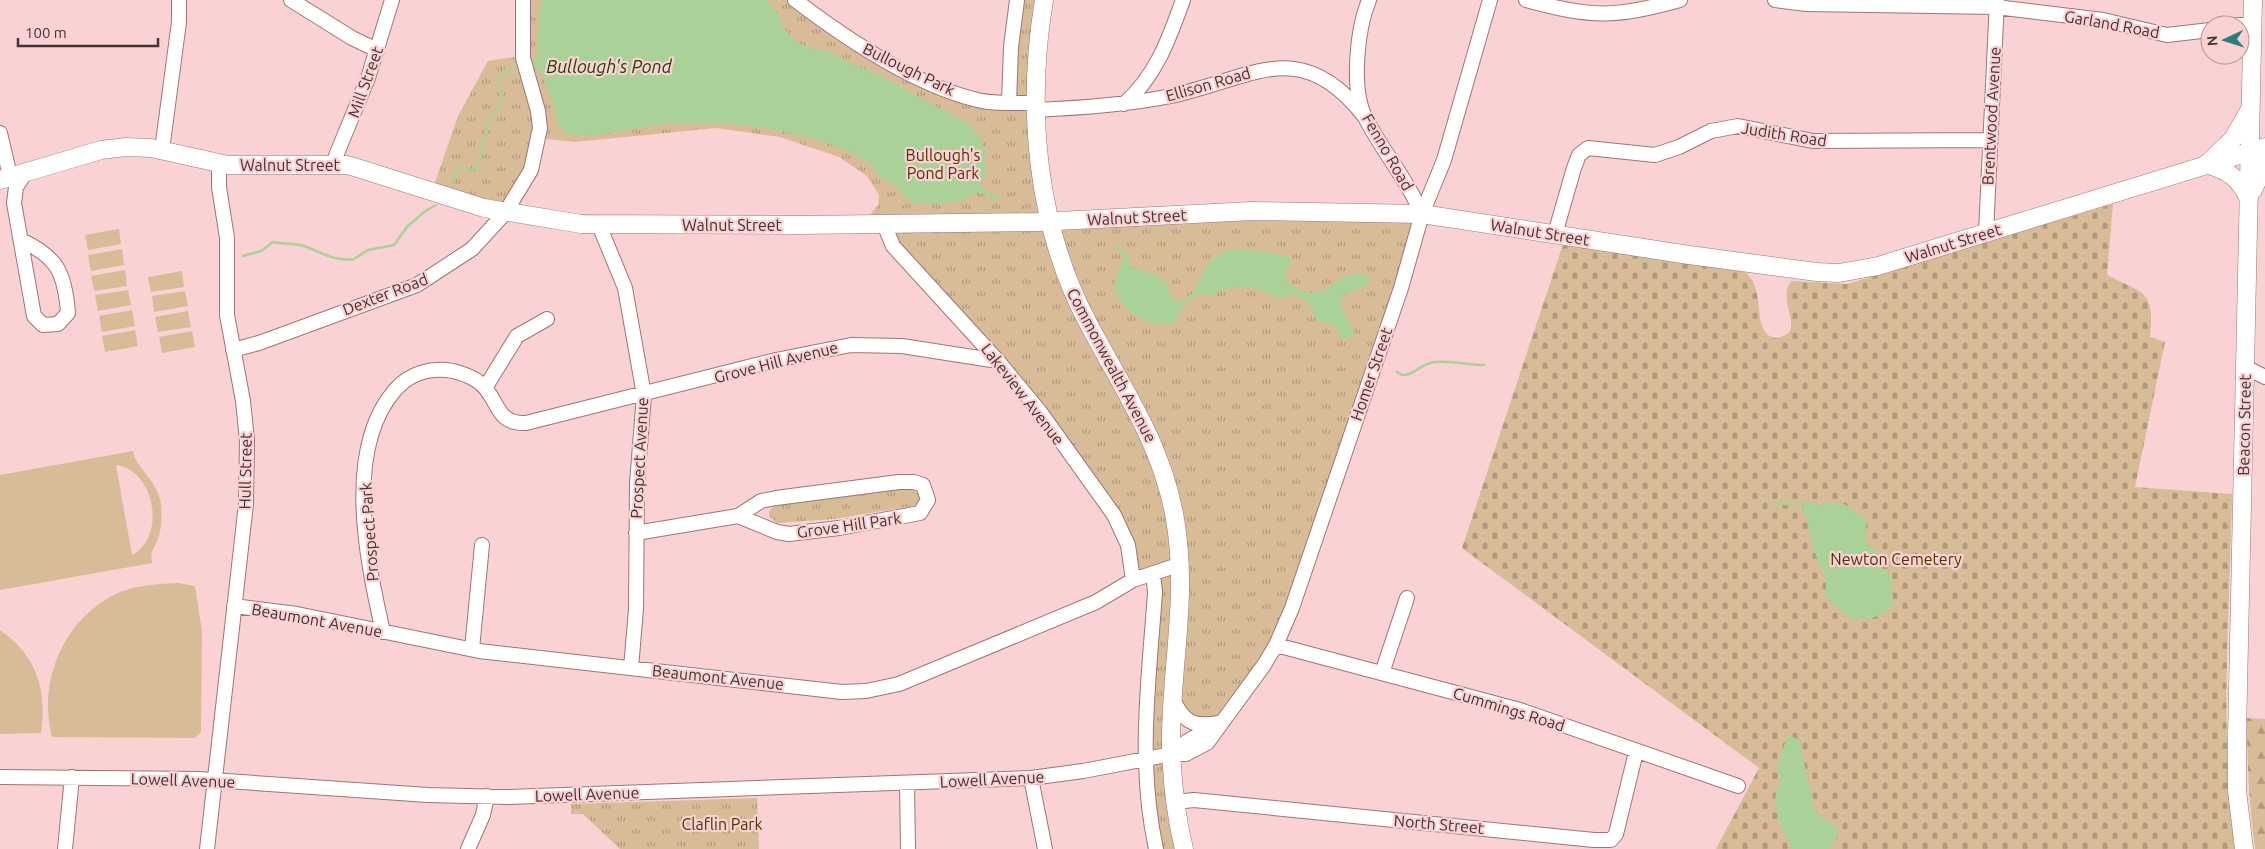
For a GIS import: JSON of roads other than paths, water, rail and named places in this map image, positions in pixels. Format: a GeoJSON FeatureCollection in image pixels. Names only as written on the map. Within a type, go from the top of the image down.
{"type":"FeatureCollection","features":[{"type":"Feature","properties":{"kind":"main road","name":"Commonwealth Avenue"},"geometry":{"type":"LineString","coordinates":[[1044,0],[1035,107],[1049,222],[1060,261],[1075,298],[1141,416],[1160,461],[1175,519],[1181,564],[1181,616],[1173,699],[1172,754],[1175,802],[1184,849]]}},
{"type":"Feature","properties":{"kind":"main road","name":"Beacon Street"},"geometry":{"type":"LineString","coordinates":[[2248,15],[2253,0]]}},
{"type":"Feature","properties":{"kind":"main road","name":"Beacon Street"},"geometry":{"type":"LineString","coordinates":[[2244,849],[2237,790],[2237,735],[2249,199],[2258,149],[2251,106],[2248,65]]}},
{"type":"Feature","properties":{"kind":"main road"},"geometry":{"type":"LineString","coordinates":[[2249,199],[2240,182],[2233,175],[2206,164],[2233,139],[2251,106],[2265,125]]}},
{"type":"Feature","properties":{"kind":"main road","name":"Walnut Street"},"geometry":{"type":"LineString","coordinates":[[9,178],[101,150],[126,147],[162,150],[219,164],[248,166],[333,163],[363,168],[506,213],[599,225],[1049,222],[1252,211],[1422,214],[1689,256],[1816,272],[1839,273],[1878,266],[2258,149]]}},
{"type":"Feature","properties":{"kind":"main road"},"geometry":{"type":"LineString","coordinates":[[2249,199],[2265,164]]}},
{"type":"Feature","properties":{"kind":"street"},"geometry":{"type":"LineString","coordinates":[[162,150],[179,22],[179,0]]}},
{"type":"Feature","properties":{"kind":"street"},"geometry":{"type":"LineString","coordinates":[[291,0],[352,38],[377,50]]}},
{"type":"Feature","properties":{"kind":"street","name":"Mill Street"},"geometry":{"type":"LineString","coordinates":[[333,163],[361,96],[392,0]]}},
{"type":"Feature","properties":{"kind":"street","name":"Dexter Road"},"geometry":{"type":"LineString","coordinates":[[233,350],[260,343],[417,285],[472,249],[506,213],[530,173],[537,150],[540,128],[538,111],[523,60],[523,0]]}},
{"type":"Feature","properties":{"kind":"street","name":"Bullough Park"},"geometry":{"type":"LineString","coordinates":[[795,0],[869,51],[913,74],[973,98],[1035,107]]}},
{"type":"Feature","properties":{"kind":"street"},"geometry":{"type":"LineString","coordinates":[[1009,103],[1011,47],[1017,0]]}},
{"type":"Feature","properties":{"kind":"street"},"geometry":{"type":"LineString","coordinates":[[1123,105],[1148,80],[1158,63],[1183,0]]}},
{"type":"Feature","properties":{"kind":"street","name":"Fenno Road"},"geometry":{"type":"LineString","coordinates":[[1369,0],[1362,22],[1357,64],[1364,116],[1412,190],[1422,214]]}},
{"type":"Feature","properties":{"kind":"street","name":"Homer Street"},"geometry":{"type":"LineString","coordinates":[[1218,726],[1246,691],[1276,645],[1292,608],[1401,288],[1422,214],[1444,160],[1490,0]]}},
{"type":"Feature","properties":{"kind":"street"},"geometry":{"type":"LineString","coordinates":[[1526,0],[1575,12],[1599,15],[1641,11],[1680,0]]}},
{"type":"Feature","properties":{"kind":"street","name":"Garland Road"},"geometry":{"type":"LineString","coordinates":[[1775,0],[1806,4],[1996,4],[2102,20],[2167,34],[2200,31]]}},
{"type":"Feature","properties":{"kind":"street","name":"Brentwood Avenue"},"geometry":{"type":"LineString","coordinates":[[1986,232],[1996,4]]}},
{"type":"Feature","properties":{"kind":"street","name":"Ellison Road"},"geometry":{"type":"LineString","coordinates":[[1035,107],[1123,105],[1173,96],[1254,71],[1276,69],[1316,75],[1333,83],[1349,96],[1364,116]]}},
{"type":"Feature","properties":{"kind":"street","name":"Judith Road"},"geometry":{"type":"LineString","coordinates":[[1555,234],[1574,168],[1579,155],[1588,148],[1655,155],[1679,147],[1711,131],[1738,126],[1749,126],[1813,141],[1990,140]]}},
{"type":"Feature","properties":{"kind":"street"},"geometry":{"type":"LineString","coordinates":[[0,133],[9,178],[8,192],[14,203]]}},
{"type":"Feature","properties":{"kind":"street","name":"Hull Street"},"geometry":{"type":"LineString","coordinates":[[207,849],[246,504],[248,459],[243,401],[227,308],[228,238],[219,187],[219,164]]}},
{"type":"Feature","properties":{"kind":"street"},"geometry":{"type":"LineString","coordinates":[[9,178],[16,187],[14,203],[34,316],[43,325],[58,324],[68,313],[61,272],[54,263],[21,240]]}},
{"type":"Feature","properties":{"kind":"street","name":"Lakeview Avenue"},"geometry":{"type":"LineString","coordinates":[[884,224],[893,246],[998,361],[1041,413],[1114,515],[1128,546],[1133,580]]}},
{"type":"Feature","properties":{"kind":"street","name":"Prospect Avenue"},"geometry":{"type":"LineString","coordinates":[[599,225],[625,288],[644,395],[636,533],[636,609],[631,668]]}},
{"type":"Feature","properties":{"kind":"street"},"geometry":{"type":"LineString","coordinates":[[486,388],[517,336],[547,319]]}},
{"type":"Feature","properties":{"kind":"street","name":"Grove Hill Avenue"},"geometry":{"type":"LineString","coordinates":[[558,417],[776,360],[851,345],[902,346],[998,361]]}},
{"type":"Feature","properties":{"kind":"street"},"geometry":{"type":"LineString","coordinates":[[2245,367],[2265,376]]}},
{"type":"Feature","properties":{"kind":"street","name":"Prospect Park"},"geometry":{"type":"LineString","coordinates":[[383,632],[372,583],[364,499],[364,466],[377,416],[389,397],[401,383],[415,373],[452,371],[469,377],[486,388],[500,411],[511,422],[526,424],[558,417]]}},
{"type":"Feature","properties":{"kind":"street","name":"Grove Hill Park"},"geometry":{"type":"LineString","coordinates":[[636,533],[738,516],[760,501],[899,482],[914,482],[923,485],[928,500],[920,514],[906,518],[789,534],[777,532],[738,516]]}},
{"type":"Feature","properties":{"kind":"street"},"geometry":{"type":"LineString","coordinates":[[472,649],[482,546]]}},
{"type":"Feature","properties":{"kind":"street","name":"Beaumont Avenue"},"geometry":{"type":"LineString","coordinates":[[234,606],[297,614],[472,649],[842,692],[866,691],[899,684],[1096,602],[1133,580],[1181,564]]}},
{"type":"Feature","properties":{"kind":"street"},"geometry":{"type":"LineString","coordinates":[[1153,574],[1155,592],[1145,706],[1145,759],[1150,814],[1156,849]]}},
{"type":"Feature","properties":{"kind":"street"},"geometry":{"type":"LineString","coordinates":[[1382,673],[1407,598]]}},
{"type":"Feature","properties":{"kind":"street","name":"Cummings Road"},"geometry":{"type":"LineString","coordinates":[[1276,645],[1520,710],[1738,786]]}},
{"type":"Feature","properties":{"kind":"street"},"geometry":{"type":"LineString","coordinates":[[1173,699],[1182,716],[1192,722],[1218,726]]}},
{"type":"Feature","properties":{"kind":"street"},"geometry":{"type":"LineString","coordinates":[[1172,754],[1182,744],[1218,726]]}},
{"type":"Feature","properties":{"kind":"street","name":"North Street"},"geometry":{"type":"LineString","coordinates":[[1175,802],[1194,800],[1594,840],[1611,840],[1616,834],[1636,752]]}},
{"type":"Feature","properties":{"kind":"street","name":"Lowell Avenue"},"geometry":{"type":"LineString","coordinates":[[0,777],[215,780],[390,793],[487,796],[1031,778],[1083,772],[1172,754]]}},
{"type":"Feature","properties":{"kind":"street"},"geometry":{"type":"LineString","coordinates":[[66,849],[72,777]]}},
{"type":"Feature","properties":{"kind":"street"},"geometry":{"type":"LineString","coordinates":[[1031,778],[1044,849]]}},
{"type":"Feature","properties":{"kind":"street"},"geometry":{"type":"LineString","coordinates":[[907,783],[908,849]]}},
{"type":"Feature","properties":{"kind":"street"},"geometry":{"type":"LineString","coordinates":[[468,849],[487,796]]}},
{"type":"Feature","properties":{"kind":"water","name":"Bullough's Pond"},"geometry":{"type":"Polygon","coordinates":[[[541,0],[766,0],[778,13],[784,29],[799,44],[833,53],[845,61],[879,75],[967,123],[979,137],[985,153],[985,170],[980,188],[1002,198],[1000,201],[977,192],[965,199],[956,201],[914,204],[891,183],[880,177],[871,164],[846,150],[815,139],[776,130],[735,124],[696,123],[665,124],[589,136],[567,134],[558,125],[554,105],[540,70],[534,68],[532,60],[537,56],[541,0]]]}},
{"type":"Feature","properties":{"kind":"water"},"geometry":{"type":"Polygon","coordinates":[[[1118,246],[1127,253],[1131,267],[1159,276],[1167,283],[1170,296],[1178,301],[1188,297],[1195,290],[1205,269],[1212,260],[1222,252],[1239,249],[1262,251],[1289,257],[1291,261],[1285,273],[1286,279],[1294,287],[1308,293],[1317,292],[1349,275],[1358,273],[1367,276],[1369,284],[1342,296],[1341,305],[1354,332],[1352,337],[1340,339],[1338,327],[1317,321],[1311,307],[1302,298],[1291,294],[1283,299],[1252,287],[1220,289],[1213,298],[1208,294],[1202,294],[1192,299],[1183,307],[1174,322],[1165,325],[1156,324],[1146,321],[1129,310],[1117,294],[1115,282],[1124,257],[1116,249],[1118,246]]]}},
{"type":"Feature","properties":{"kind":"water"},"geometry":{"type":"Polygon","coordinates":[[[1808,501],[1816,505],[1827,502],[1844,504],[1867,520],[1865,537],[1867,544],[1878,553],[1876,564],[1889,574],[1892,580],[1893,604],[1884,613],[1874,618],[1850,619],[1826,597],[1826,578],[1813,549],[1807,518],[1802,511],[1804,502],[1808,501]]]}},
{"type":"Feature","properties":{"kind":"water"},"geometry":{"type":"Polygon","coordinates":[[[1789,735],[1798,739],[1801,744],[1807,780],[1812,791],[1813,808],[1824,820],[1838,828],[1838,836],[1828,849],[1792,849],[1778,819],[1775,802],[1776,790],[1780,782],[1777,767],[1789,735]]]}},
{"type":"Feature","properties":{"kind":"waterway"},"geometry":{"type":"LineString","coordinates":[[452,182],[458,168],[472,170],[478,165],[490,115],[496,110],[502,99],[498,80],[504,71],[515,67]]}},
{"type":"Feature","properties":{"kind":"waterway"},"geometry":{"type":"LineString","coordinates":[[243,256],[261,251],[273,242],[304,246],[334,258],[354,259],[368,250],[394,245],[407,227],[424,212],[436,205]]}},
{"type":"Feature","properties":{"kind":"waterway"},"geometry":{"type":"LineString","coordinates":[[1397,372],[1406,375],[1426,364],[1436,362],[1484,365]]}},
{"type":"Feature","properties":{"kind":"waterway"},"geometry":{"type":"LineString","coordinates":[[1774,503],[1802,505]]}},
{"type":"Feature","properties":{"kind":"park label","name":"Bullough's Pond Park"},"geometry":{"type":"Point","coordinates":[943,164]}},
{"type":"Feature","properties":{"kind":"park label","name":"Newton Cemetery"},"geometry":{"type":"Point","coordinates":[1896,559]}},
{"type":"Feature","properties":{"kind":"park label","name":"Claflin Park"},"geometry":{"type":"Point","coordinates":[722,824]}}]}
